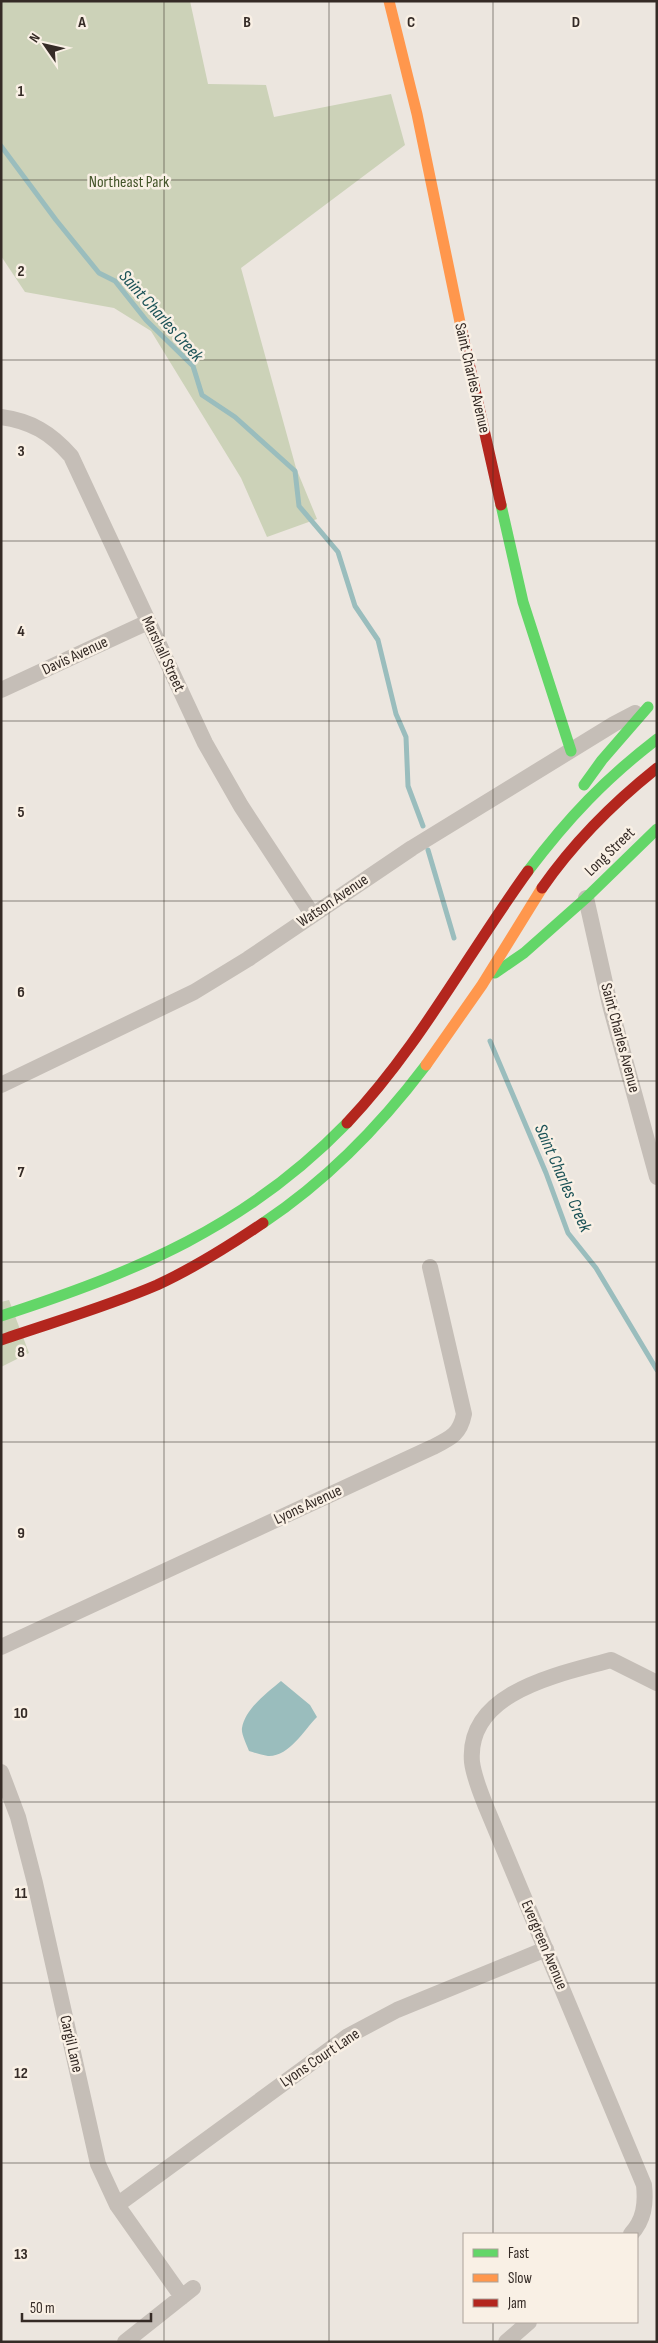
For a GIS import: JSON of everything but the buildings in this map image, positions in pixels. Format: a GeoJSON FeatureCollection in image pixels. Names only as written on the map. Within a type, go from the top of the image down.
{"type":"FeatureCollection","features":[{"type":"Feature","properties":{"kind":"main road","name":"Saint Charles Avenue"},"geometry":{"type":"LineString","coordinates":[[389,1],[417,114],[464,342],[524,602],[540,660],[571,751]]}},
{"type":"Feature","properties":{"kind":"main road"},"geometry":{"type":"LineString","coordinates":[[1,1316],[84,1288],[145,1264],[182,1246],[240,1212],[294,1172],[332,1138],[368,1102],[400,1063],[546,845],[572,801],[602,760],[652,705]]}},
{"type":"Feature","properties":{"kind":"main road"},"geometry":{"type":"LineString","coordinates":[[546,845],[579,807],[612,774],[657,739]]}},
{"type":"Feature","properties":{"kind":"main road"},"geometry":{"type":"LineString","coordinates":[[1,1340],[108,1304],[159,1283],[208,1258],[289,1205],[360,1143],[395,1104],[431,1059],[486,980],[544,886],[571,849],[615,803],[657,768]]}},
{"type":"Feature","properties":{"kind":"main road","name":"Long Street"},"geometry":{"type":"LineString","coordinates":[[486,980],[524,953],[586,898],[657,829]]}},
{"type":"Feature","properties":{"kind":"main road"},"geometry":{"type":"LineString","coordinates":[[1,1346],[34,1329]]}},
{"type":"Feature","properties":{"kind":"street","name":"Marshall Street"},"geometry":{"type":"LineString","coordinates":[[1,417],[20,420],[41,428],[59,442],[71,456],[214,758],[240,806],[312,914]]}},
{"type":"Feature","properties":{"kind":"street","name":"Davis Avenue"},"geometry":{"type":"LineString","coordinates":[[1,690],[148,622]]}},
{"type":"Feature","properties":{"kind":"street","name":"Watson Avenue"},"geometry":{"type":"LineString","coordinates":[[1,1085],[185,996],[248,959],[412,848],[614,724],[652,705]]}},
{"type":"Feature","properties":{"kind":"street","name":"Saint Charles Avenue"},"geometry":{"type":"LineString","coordinates":[[586,898],[610,1005],[657,1177]]}},
{"type":"Feature","properties":{"kind":"street","name":"Lyons Avenue"},"geometry":{"type":"LineString","coordinates":[[1,1647],[448,1439],[462,1427],[464,1414],[430,1267]]}},
{"type":"Feature","properties":{"kind":"street","name":"Evergreen Avenue"},"geometry":{"type":"LineString","coordinates":[[632,2233],[642,2217],[646,2200],[644,2185],[487,1809],[476,1781],[472,1761],[474,1744],[487,1716],[499,1704],[542,1679],[611,1660],[657,1683]]}},
{"type":"Feature","properties":{"kind":"street","name":"Cargil Lane"},"geometry":{"type":"LineString","coordinates":[[1,1772],[18,1817],[35,1883],[98,2164],[117,2205],[188,2292],[125,2342]]}},
{"type":"Feature","properties":{"kind":"street","name":"Lyons Court Lane"},"geometry":{"type":"LineString","coordinates":[[117,2205],[348,2036],[397,2010],[546,1949]]}},
{"type":"Feature","properties":{"kind":"street"},"geometry":{"type":"LineString","coordinates":[[506,2342],[528,2323]]}},
{"type":"Feature","properties":{"kind":"green space","name":"Northeast Park"},"geometry":{"type":"Polygon","coordinates":[[[1,1],[190,1],[208,84],[266,85],[274,117],[391,94],[405,145],[241,268],[296,468],[317,519],[267,537],[241,478],[151,331],[114,308],[25,292],[1,256],[1,1]]]}},
{"type":"Feature","properties":{"kind":"green space"},"geometry":{"type":"Polygon","coordinates":[[[9,1300],[29,1353],[1,1367],[1,1302],[9,1300]]]}},
{"type":"Feature","properties":{"kind":"water"},"geometry":{"type":"Polygon","coordinates":[[[281,1681],[310,1705],[317,1717],[296,1742],[283,1752],[268,1756],[249,1751],[242,1733],[244,1721],[258,1701],[281,1681]]]}},
{"type":"Feature","properties":{"kind":"waterway","name":"Saint Charles Creek"},"geometry":{"type":"LineString","coordinates":[[1,146],[56,220],[99,273],[115,281],[146,320],[193,366],[202,395],[235,417],[295,471],[299,506],[338,552],[355,606],[378,640],[396,714],[406,737],[408,786],[423,826]]}},
{"type":"Feature","properties":{"kind":"waterway","name":"Saint Charles Creek"},"geometry":{"type":"LineString","coordinates":[[428,850],[454,938]]}},
{"type":"Feature","properties":{"kind":"waterway","name":"Saint Charles Creek"},"geometry":{"type":"LineString","coordinates":[[490,1041],[546,1173],[568,1233],[596,1268],[657,1370]]}},
{"type":"Feature","properties":{"kind":"traffic: fast"},"geometry":{"type":"LineString","coordinates":[[501,505],[523,602],[571,751]]}},
{"type":"Feature","properties":{"kind":"traffic: fast"},"geometry":{"type":"LineString","coordinates":[[584,785],[602,760],[648,707]]}},
{"type":"Feature","properties":{"kind":"traffic: fast"},"geometry":{"type":"LineString","coordinates":[[528,871],[588,800],[657,739]]}},
{"type":"Feature","properties":{"kind":"traffic: fast"},"geometry":{"type":"LineString","coordinates":[[586,898],[657,829]]}},
{"type":"Feature","properties":{"kind":"traffic: fast"},"geometry":{"type":"LineString","coordinates":[[495,973],[524,953],[586,898]]}},
{"type":"Feature","properties":{"kind":"traffic: fast"},"geometry":{"type":"LineString","coordinates":[[263,1223],[309,1189],[351,1151],[390,1110],[426,1065]]}},
{"type":"Feature","properties":{"kind":"traffic: fast"},"geometry":{"type":"LineString","coordinates":[[1,1316],[98,1282],[187,1242],[229,1218],[269,1191],[309,1159],[347,1123]]}},
{"type":"Feature","properties":{"kind":"traffic: slow"},"geometry":{"type":"LineString","coordinates":[[389,1],[417,114],[462,332]]}},
{"type":"Feature","properties":{"kind":"traffic: slow"},"geometry":{"type":"LineString","coordinates":[[426,1065],[482,985],[542,888]]}},
{"type":"Feature","properties":{"kind":"traffic: jam"},"geometry":{"type":"LineString","coordinates":[[462,332],[501,505]]}},
{"type":"Feature","properties":{"kind":"traffic: jam"},"geometry":{"type":"LineString","coordinates":[[542,888],[567,855],[595,824],[657,768]]}},
{"type":"Feature","properties":{"kind":"traffic: jam"},"geometry":{"type":"LineString","coordinates":[[347,1123],[373,1094],[420,1032],[528,871]]}},
{"type":"Feature","properties":{"kind":"traffic: jam"},"geometry":{"type":"LineString","coordinates":[[1,1340],[157,1285],[211,1256],[263,1223]]}}]}
